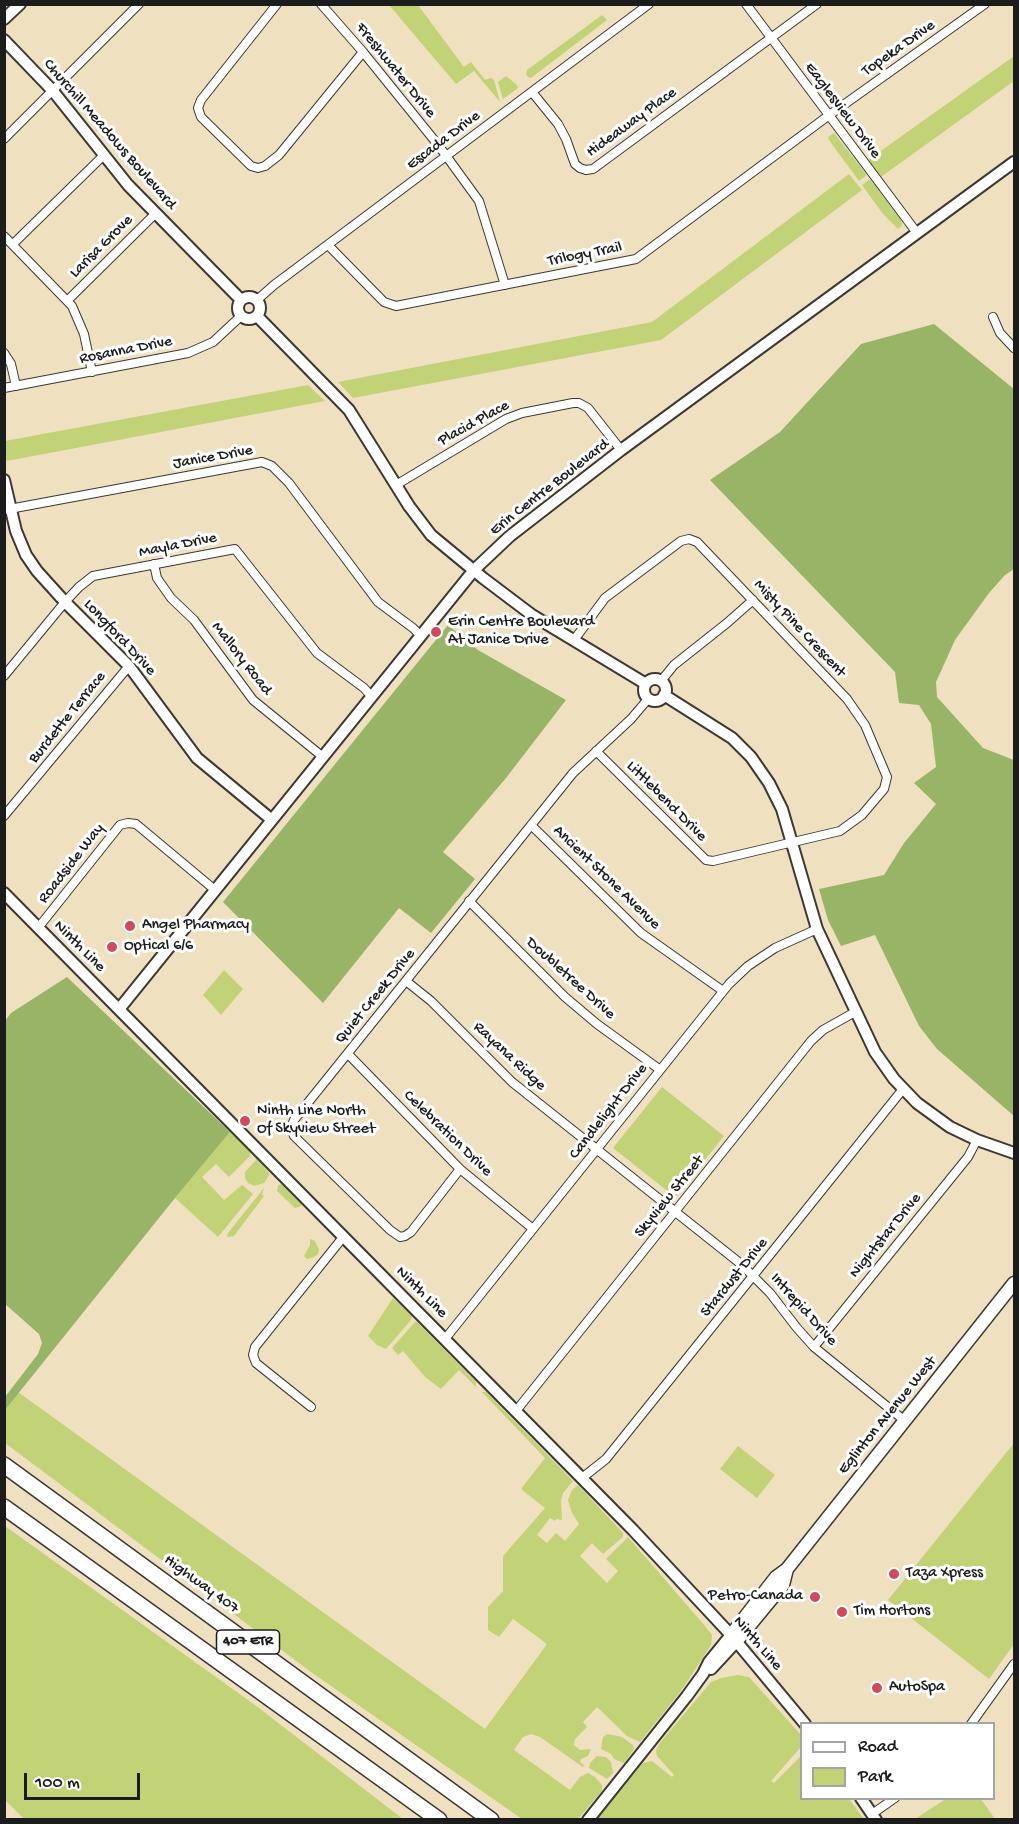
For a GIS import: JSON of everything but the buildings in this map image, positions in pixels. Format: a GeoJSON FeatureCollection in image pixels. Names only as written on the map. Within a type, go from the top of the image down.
{"type":"FeatureCollection","features":[{"type":"Feature","properties":{"kind":"highway","name":"Highway 407"},"geometry":{"type":"LineString","coordinates":[[4,1465],[491,1820]]}},
{"type":"Feature","properties":{"kind":"highway","name":"407 ETR"},"geometry":{"type":"LineString","coordinates":[[4,1507],[439,1820]]}},
{"type":"Feature","properties":{"kind":"highway"},"geometry":{"type":"LineString","coordinates":[[416,1803],[428,1820]]}},
{"type":"Feature","properties":{"kind":"main road","name":"Eglinton Avenue West"},"geometry":{"type":"LineString","coordinates":[[734,1638],[776,1577],[787,1569],[1014,1283]]}},
{"type":"Feature","properties":{"kind":"street"},"geometry":{"type":"LineString","coordinates":[[4,19],[20,4]]}},
{"type":"Feature","properties":{"kind":"street"},"geometry":{"type":"LineString","coordinates":[[4,139],[139,4]]}},
{"type":"Feature","properties":{"kind":"street"},"geometry":{"type":"LineString","coordinates":[[277,4],[201,100],[198,108],[201,117],[251,166],[265,166],[279,155],[363,52]]}},
{"type":"Feature","properties":{"kind":"street","name":"Freshwater Drive"},"geometry":{"type":"LineString","coordinates":[[321,4],[447,156],[479,201],[506,285]]}},
{"type":"Feature","properties":{"kind":"street","name":"Escada Drive"},"geometry":{"type":"LineString","coordinates":[[256,300],[649,4]]}},
{"type":"Feature","properties":{"kind":"street","name":"Eaglesview Drive"},"geometry":{"type":"LineString","coordinates":[[746,4],[917,233]]}},
{"type":"Feature","properties":{"kind":"street"},"geometry":{"type":"LineString","coordinates":[[771,37],[817,4]]}},
{"type":"Feature","properties":{"kind":"street","name":"Topeka Drive"},"geometry":{"type":"LineString","coordinates":[[828,116],[985,4]]}},
{"type":"Feature","properties":{"kind":"street","name":"Hideaway Place"},"geometry":{"type":"LineString","coordinates":[[532,92],[562,131],[575,164],[586,170],[593,169],[771,37]]}},
{"type":"Feature","properties":{"kind":"street","name":"Churchill Meadows Boulevard"},"geometry":{"type":"LineString","coordinates":[[4,40],[53,91],[128,185],[241,300]]}},
{"type":"Feature","properties":{"kind":"street","name":"Trilogy Trail"},"geometry":{"type":"LineString","coordinates":[[328,245],[384,302],[393,306],[636,259],[828,116]]}},
{"type":"Feature","properties":{"kind":"street"},"geometry":{"type":"LineString","coordinates":[[13,244],[104,155]]}},
{"type":"Feature","properties":{"kind":"street","name":"Erin Centre Boulevard"},"geometry":{"type":"LineString","coordinates":[[120,1008],[474,570],[510,536],[621,450],[1014,163]]}},
{"type":"Feature","properties":{"kind":"street","name":"Larisa Grove"},"geometry":{"type":"LineString","coordinates":[[68,300],[156,213]]}},
{"type":"Feature","properties":{"kind":"street"},"geometry":{"type":"LineString","coordinates":[[4,236],[68,300],[84,334],[92,372]]}},
{"type":"Feature","properties":{"kind":"street"},"geometry":{"type":"LineString","coordinates":[[249,297],[256,300],[260,306],[257,316],[249,319],[241,316],[237,308],[241,300],[249,297]]}},
{"type":"Feature","properties":{"kind":"street","name":"Rosanna Drive"},"geometry":{"type":"LineString","coordinates":[[4,388],[178,356],[197,350],[219,337],[241,316]]}},
{"type":"Feature","properties":{"kind":"street"},"geometry":{"type":"LineString","coordinates":[[257,316],[349,410],[409,506],[431,535],[532,615],[646,684]]}},
{"type":"Feature","properties":{"kind":"street"},"geometry":{"type":"LineString","coordinates":[[993,316],[1000,333],[1014,348]]}},
{"type":"Feature","properties":{"kind":"street"},"geometry":{"type":"LineString","coordinates":[[4,353],[11,364],[16,386]]}},
{"type":"Feature","properties":{"kind":"street","name":"Placid Place"},"geometry":{"type":"LineString","coordinates":[[396,485],[506,419],[522,413],[579,403],[588,408],[621,450]]}},
{"type":"Feature","properties":{"kind":"street","name":"Janice Drive"},"geometry":{"type":"LineString","coordinates":[[8,510],[262,462],[273,466],[289,483],[378,602],[421,636]]}},
{"type":"Feature","properties":{"kind":"street","name":"Longford Drive"},"geometry":{"type":"LineString","coordinates":[[4,480],[8,510],[26,555],[37,571],[129,666],[197,758],[272,820]]}},
{"type":"Feature","properties":{"kind":"street","name":"Misty Pine Crescent"},"geometry":{"type":"LineString","coordinates":[[574,640],[605,598],[681,541],[689,539],[697,542],[852,705],[865,725],[887,777],[884,789],[850,826],[828,836],[792,843]]}},
{"type":"Feature","properties":{"kind":"street","name":"Mayla Drive"},"geometry":{"type":"LineString","coordinates":[[4,676],[65,602],[93,576],[235,549],[317,653],[364,688],[372,697]]}},
{"type":"Feature","properties":{"kind":"street","name":"Mallory Road"},"geometry":{"type":"LineString","coordinates":[[154,564],[157,578],[171,598],[194,620],[253,700],[323,757]]}},
{"type":"Feature","properties":{"kind":"street"},"geometry":{"type":"LineString","coordinates":[[663,680],[674,665],[753,600]]}},
{"type":"Feature","properties":{"kind":"street","name":"Burdette Terrace"},"geometry":{"type":"LineString","coordinates":[[4,816],[129,666]]}},
{"type":"Feature","properties":{"kind":"street"},"geometry":{"type":"LineString","coordinates":[[655,679],[663,680],[666,689],[664,695],[656,701],[648,699],[644,692],[646,684],[655,679]]}},
{"type":"Feature","properties":{"kind":"street"},"geometry":{"type":"LineString","coordinates":[[664,695],[732,738],[751,757],[775,795],[792,843],[817,929],[875,1052],[903,1089],[936,1118],[977,1140],[1014,1153]]}},
{"type":"Feature","properties":{"kind":"street","name":"Quiet Creek Drive"},"geometry":{"type":"LineString","coordinates":[[460,1169],[411,1232],[400,1237],[390,1230],[294,1136],[291,1128],[294,1120],[573,773],[631,720],[648,699]]}},
{"type":"Feature","properties":{"kind":"street","name":"Littlebend Drive"},"geometry":{"type":"LineString","coordinates":[[596,751],[706,860],[713,861],[792,843]]}},
{"type":"Feature","properties":{"kind":"street","name":"Roadside Way"},"geometry":{"type":"LineString","coordinates":[[38,927],[120,825],[128,823],[136,824],[215,890]]}},
{"type":"Feature","properties":{"kind":"street","name":"Ancient Stone Avenue"},"geometry":{"type":"LineString","coordinates":[[531,825],[641,933],[723,991]]}},
{"type":"Feature","properties":{"kind":"street","name":"Ninth Line"},"geometry":{"type":"LineString","coordinates":[[4,893],[582,1478],[734,1638],[803,1722]]}},
{"type":"Feature","properties":{"kind":"street","name":"Doubletree Drive"},"geometry":{"type":"LineString","coordinates":[[469,901],[565,997],[597,1024],[660,1070]]}},
{"type":"Feature","properties":{"kind":"street","name":"Candlelight Drive"},"geometry":{"type":"LineString","coordinates":[[445,1340],[723,991],[762,956],[817,929]]}},
{"type":"Feature","properties":{"kind":"street","name":"Rayana Ridge"},"geometry":{"type":"LineString","coordinates":[[406,981],[431,1001],[512,1082],[597,1149]]}},
{"type":"Feature","properties":{"kind":"street","name":"Skyview Street"},"geometry":{"type":"LineString","coordinates":[[516,1411],[811,1041],[823,1030],[855,1012]]}},
{"type":"Feature","properties":{"kind":"street","name":"Celebration Drive"},"geometry":{"type":"LineString","coordinates":[[348,1054],[460,1169],[533,1229]]}},
{"type":"Feature","properties":{"kind":"street","name":"Stardust Drive"},"geometry":{"type":"LineString","coordinates":[[582,1478],[606,1460],[903,1089]]}},
{"type":"Feature","properties":{"kind":"street","name":"Nightstar Drive"},"geometry":{"type":"LineString","coordinates":[[814,1347],[968,1156],[977,1140]]}},
{"type":"Feature","properties":{"kind":"street","name":"Intrepid Drive"},"geometry":{"type":"LineString","coordinates":[[597,1149],[753,1276],[814,1347],[905,1421]]}},
{"type":"Feature","properties":{"kind":"street"},"geometry":{"type":"LineString","coordinates":[[311,1407],[256,1363],[253,1355],[255,1347],[344,1236]]}},
{"type":"Feature","properties":{"kind":"street","name":"Eglinton Avenue West"},"geometry":{"type":"LineString","coordinates":[[588,1820],[703,1674],[709,1662],[734,1638]]}},
{"type":"Feature","properties":{"kind":"street"},"geometry":{"type":"LineString","coordinates":[[973,1722],[1013,1669]]}},
{"type":"Feature","properties":{"kind":"street"},"geometry":{"type":"LineString","coordinates":[[862,1800],[874,1817],[893,1800]]}},
{"type":"Feature","properties":{"kind":"green space"},"geometry":{"type":"Polygon","coordinates":[[[389,5],[418,5],[464,67],[471,62],[485,80],[491,78],[494,80],[500,102],[474,71],[456,84],[389,5]]]}},
{"type":"Feature","properties":{"kind":"green space"},"geometry":{"type":"Polygon","coordinates":[[[602,15],[607,20],[531,78],[528,77],[527,70],[602,15]]]}},
{"type":"Feature","properties":{"kind":"green space"},"geometry":{"type":"Polygon","coordinates":[[[1014,56],[1014,81],[881,177],[868,160],[1014,56]]]}},
{"type":"Feature","properties":{"kind":"green space"},"geometry":{"type":"Polygon","coordinates":[[[506,76],[518,88],[503,99],[498,82],[506,76]]]}},
{"type":"Feature","properties":{"kind":"green space"},"geometry":{"type":"Polygon","coordinates":[[[834,133],[867,175],[859,181],[829,140],[828,137],[834,133]]]}},
{"type":"Feature","properties":{"kind":"green space"},"geometry":{"type":"Polygon","coordinates":[[[849,174],[862,190],[661,340],[353,398],[338,382],[652,322],[849,174]]]}},
{"type":"Feature","properties":{"kind":"green space"},"geometry":{"type":"Polygon","coordinates":[[[870,179],[901,220],[902,226],[898,229],[883,214],[862,185],[870,179]]]}},
{"type":"Feature","properties":{"kind":"green space"},"geometry":{"type":"Polygon","coordinates":[[[934,324],[1014,389],[1014,569],[1005,575],[989,593],[955,640],[936,682],[937,697],[983,748],[1014,760],[1014,1116],[937,1049],[919,1026],[875,935],[841,946],[828,920],[819,889],[884,875],[904,843],[936,804],[914,783],[936,767],[931,724],[919,705],[899,703],[895,672],[710,480],[780,432],[861,344],[934,324]]]}},
{"type":"Feature","properties":{"kind":"green space"},"geometry":{"type":"Polygon","coordinates":[[[308,385],[325,401],[7,461],[5,457],[5,441],[308,385]]]}},
{"type":"Feature","properties":{"kind":"green space"},"geometry":{"type":"Polygon","coordinates":[[[448,625],[478,650],[566,700],[506,778],[443,852],[475,879],[431,933],[399,908],[323,1003],[223,902],[448,625]]]}},
{"type":"Feature","properties":{"kind":"green space"},"geometry":{"type":"Polygon","coordinates":[[[224,970],[243,989],[221,1015],[203,995],[224,970]]]}},
{"type":"Feature","properties":{"kind":"green space"},"geometry":{"type":"Polygon","coordinates":[[[67,977],[230,1132],[5,1410],[5,1397],[38,1354],[42,1343],[39,1334],[5,1304],[5,1021],[11,1013],[67,977]]]}},
{"type":"Feature","properties":{"kind":"green space"},"geometry":{"type":"Polygon","coordinates":[[[662,1087],[724,1136],[675,1197],[613,1148],[662,1087]]]}},
{"type":"Feature","properties":{"kind":"green space"},"geometry":{"type":"Polygon","coordinates":[[[230,1132],[250,1151],[250,1156],[229,1177],[216,1164],[202,1177],[224,1200],[242,1185],[253,1194],[218,1237],[175,1198],[230,1132]]]}},
{"type":"Feature","properties":{"kind":"green space"},"geometry":{"type":"Polygon","coordinates":[[[257,1159],[270,1174],[264,1183],[254,1186],[248,1183],[245,1172],[257,1159]]]}},
{"type":"Feature","properties":{"kind":"green space"},"geometry":{"type":"Polygon","coordinates":[[[282,1184],[302,1205],[295,1208],[277,1191],[278,1185],[282,1184]]]}},
{"type":"Feature","properties":{"kind":"green space"},"geometry":{"type":"Polygon","coordinates":[[[264,1188],[262,1195],[264,1196],[234,1236],[227,1237],[228,1233],[264,1188]]]}},
{"type":"Feature","properties":{"kind":"green space"},"geometry":{"type":"Polygon","coordinates":[[[310,1239],[315,1241],[319,1250],[314,1257],[307,1259],[304,1256],[310,1245],[310,1239]]]}},
{"type":"Feature","properties":{"kind":"green space"},"geometry":{"type":"Polygon","coordinates":[[[393,1298],[412,1316],[386,1349],[377,1345],[368,1336],[393,1298]]]}},
{"type":"Feature","properties":{"kind":"green space"},"geometry":{"type":"Polygon","coordinates":[[[415,1322],[476,1382],[476,1387],[459,1370],[441,1389],[425,1377],[403,1351],[398,1355],[392,1348],[415,1322]]]}},
{"type":"Feature","properties":{"kind":"green space"},"geometry":{"type":"Polygon","coordinates":[[[18,1392],[485,1729],[547,1644],[513,1619],[499,1637],[488,1630],[488,1607],[503,1591],[503,1556],[545,1508],[521,1489],[545,1458],[482,1392],[486,1392],[573,1481],[563,1493],[562,1520],[556,1519],[555,1521],[550,1518],[537,1535],[547,1543],[556,1533],[565,1541],[579,1524],[568,1500],[572,1490],[578,1485],[623,1533],[623,1537],[603,1554],[592,1543],[580,1556],[607,1583],[618,1571],[606,1559],[628,1537],[712,1635],[711,1645],[681,1691],[640,1742],[627,1736],[597,1707],[583,1722],[587,1727],[575,1739],[574,1745],[580,1750],[591,1749],[588,1756],[581,1759],[583,1767],[540,1737],[531,1734],[523,1737],[514,1750],[570,1790],[580,1777],[588,1773],[602,1785],[602,1791],[578,1819],[522,1819],[311,1672],[5,1443],[4,1410],[18,1392]]]}},
{"type":"Feature","properties":{"kind":"green space"},"geometry":{"type":"Polygon","coordinates":[[[1014,1443],[1014,1644],[989,1679],[888,1600],[1014,1443]]]}},
{"type":"Feature","properties":{"kind":"green space"},"geometry":{"type":"Polygon","coordinates":[[[738,1446],[775,1475],[757,1498],[720,1469],[738,1446]]]}},
{"type":"Feature","properties":{"kind":"green space"},"geometry":{"type":"Polygon","coordinates":[[[5,1526],[255,1705],[403,1819],[24,1819],[5,1800],[5,1526]]]}},
{"type":"Feature","properties":{"kind":"green space"},"geometry":{"type":"Polygon","coordinates":[[[738,1675],[749,1677],[800,1734],[800,1748],[771,1781],[774,1783],[800,1757],[800,1800],[850,1800],[864,1819],[597,1819],[643,1763],[652,1761],[672,1777],[674,1775],[657,1756],[656,1751],[659,1744],[711,1682],[738,1675]]]}},
{"type":"Feature","properties":{"kind":"green space"},"geometry":{"type":"Polygon","coordinates":[[[608,1734],[622,1737],[633,1745],[634,1749],[624,1763],[601,1749],[603,1737],[608,1734]]]}},
{"type":"Feature","properties":{"kind":"green space"},"geometry":{"type":"Polygon","coordinates":[[[597,1756],[606,1757],[611,1762],[613,1773],[607,1779],[589,1768],[590,1763],[597,1756]]]}},
{"type":"Feature","properties":{"kind":"green space"},"geometry":{"type":"Polygon","coordinates":[[[944,1800],[982,1800],[995,1819],[915,1819],[944,1800]]]}},
{"type":"Feature","properties":{"kind":"place","name":"Erin Centre Boulevard At Janice Drive"},"geometry":{"type":"Point","coordinates":[436,632]}},
{"type":"Feature","properties":{"kind":"place","name":"Angel Pharmacy"},"geometry":{"type":"Point","coordinates":[130,926]}},
{"type":"Feature","properties":{"kind":"place","name":"Optical 6/6"},"geometry":{"type":"Point","coordinates":[112,947]}},
{"type":"Feature","properties":{"kind":"place","name":"Ninth Line North Of Skyview Street"},"geometry":{"type":"Point","coordinates":[245,1121]}},
{"type":"Feature","properties":{"kind":"place","name":"Taza Xpress"},"geometry":{"type":"Point","coordinates":[894,1574]}},
{"type":"Feature","properties":{"kind":"place","name":"Petro-Canada"},"geometry":{"type":"Point","coordinates":[815,1597]}},
{"type":"Feature","properties":{"kind":"place","name":"Tim Hortons"},"geometry":{"type":"Point","coordinates":[842,1612]}},
{"type":"Feature","properties":{"kind":"place","name":"AutoSpa"},"geometry":{"type":"Point","coordinates":[877,1688]}}]}
